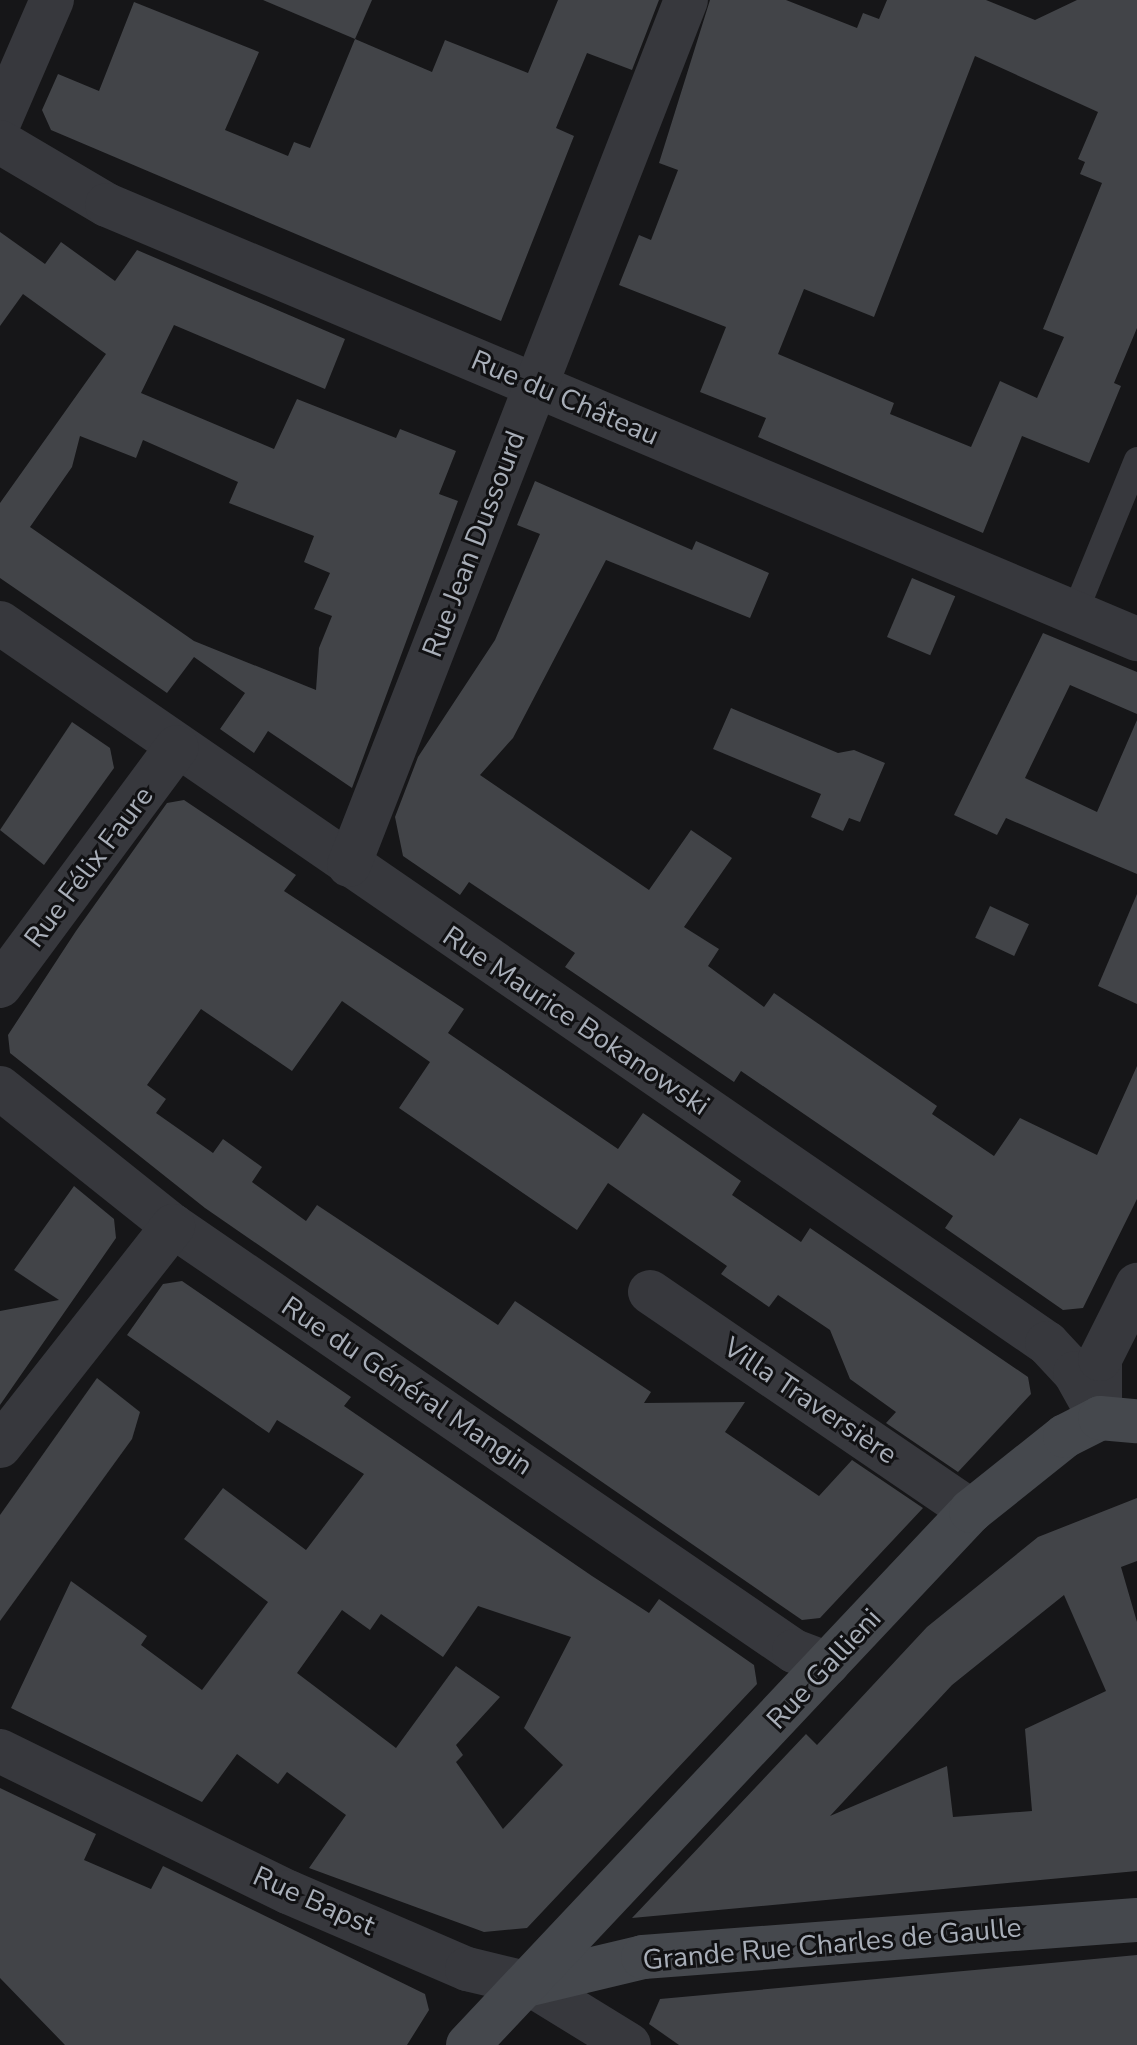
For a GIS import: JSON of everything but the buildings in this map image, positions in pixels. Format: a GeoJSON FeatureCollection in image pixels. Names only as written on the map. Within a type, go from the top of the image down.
{"type":"FeatureCollection","features":[{"type":"Feature","properties":{"kind":"main road","name":"Rue Gallieni"},"geometry":{"type":"LineString","coordinates":[[468,2045],[530,1984],[971,1511],[1024,1464],[1118,1420]]}},
{"type":"Feature","properties":{"kind":"main road","name":"Grande Rue Charles de Gaulle"},"geometry":{"type":"LineString","coordinates":[[530,1984],[643,1957],[1137,1920]]}},
{"type":"Feature","properties":{"kind":"street"},"geometry":{"type":"LineString","coordinates":[[0,120],[52,0]]}},
{"type":"Feature","properties":{"kind":"street","name":"Rue Jean Dussourd"},"geometry":{"type":"LineString","coordinates":[[349,865],[686,0]]}},
{"type":"Feature","properties":{"kind":"street","name":"Rue du Château"},"geometry":{"type":"LineString","coordinates":[[0,142],[107,205],[1137,639]]}},
{"type":"Feature","properties":{"kind":"street","name":"Rue Maurice Bokanowski"},"geometry":{"type":"LineString","coordinates":[[0,623],[1047,1343],[1118,1420]]}},
{"type":"Feature","properties":{"kind":"street","name":"Rue Félix Faure"},"geometry":{"type":"LineString","coordinates":[[0,986],[177,747]]}},
{"type":"Feature","properties":{"kind":"street","name":"Rue du Général Mangin"},"geometry":{"type":"LineString","coordinates":[[0,1088],[173,1226],[794,1651],[828,1664]]}},
{"type":"Feature","properties":{"kind":"street"},"geometry":{"type":"LineString","coordinates":[[0,1446],[173,1226]]}},
{"type":"Feature","properties":{"kind":"street"},"geometry":{"type":"LineString","coordinates":[[1118,1420],[1100,1359],[1137,1285]]}},
{"type":"Feature","properties":{"kind":"street","name":"Villa Traversière"},"geometry":{"type":"LineString","coordinates":[[650,1292],[971,1511]]}},
{"type":"Feature","properties":{"kind":"street","name":"Rue Bapst"},"geometry":{"type":"LineString","coordinates":[[0,1751],[288,1892],[467,1969],[530,1984],[629,2045]]}},
{"type":"Feature","properties":{"kind":"lane"},"geometry":{"type":"LineString","coordinates":[[1075,612],[1137,460]]}}]}
